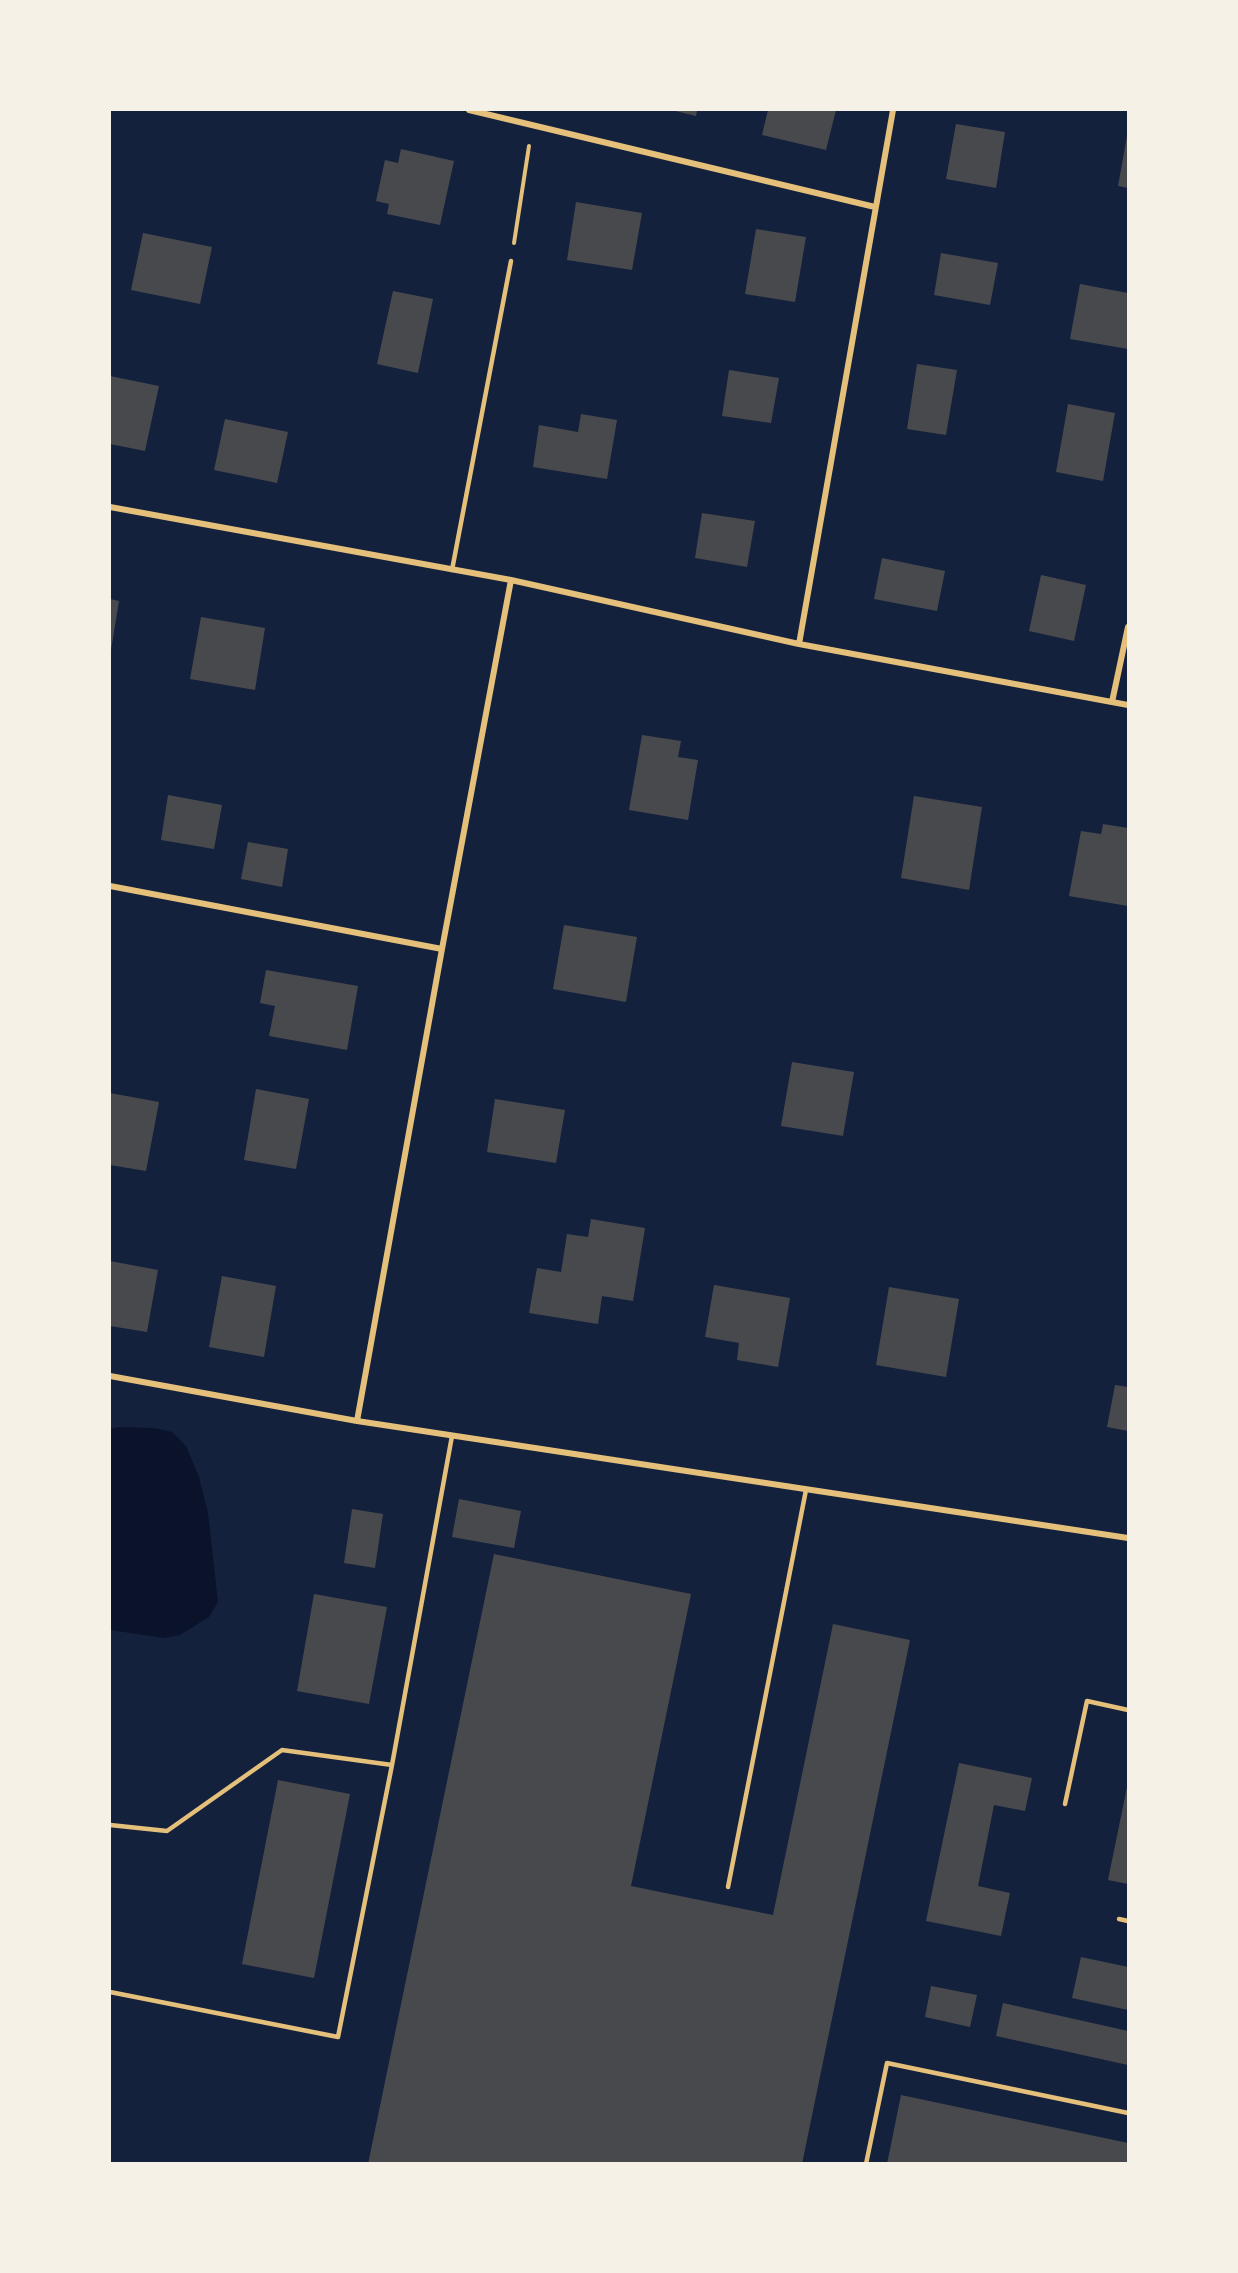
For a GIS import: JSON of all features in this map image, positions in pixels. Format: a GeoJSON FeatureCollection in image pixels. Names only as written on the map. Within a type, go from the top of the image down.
{"type":"FeatureCollection","features":[{"type":"Feature","properties":{"kind":"street"},"geometry":{"type":"LineString","coordinates":[[469,110],[875,207]]}},
{"type":"Feature","properties":{"kind":"street"},"geometry":{"type":"LineString","coordinates":[[799,644],[893,110]]}},
{"type":"Feature","properties":{"kind":"street"},"geometry":{"type":"LineString","coordinates":[[110,507],[511,580],[799,644],[1128,705]]}},
{"type":"Feature","properties":{"kind":"street"},"geometry":{"type":"LineString","coordinates":[[357,1421],[511,580]]}},
{"type":"Feature","properties":{"kind":"street"},"geometry":{"type":"LineString","coordinates":[[1112,702],[1128,627]]}},
{"type":"Feature","properties":{"kind":"street"},"geometry":{"type":"LineString","coordinates":[[110,886],[442,949]]}},
{"type":"Feature","properties":{"kind":"street"},"geometry":{"type":"LineString","coordinates":[[110,1376],[357,1421],[1128,1538]]}},
{"type":"Feature","properties":{"kind":"lane"},"geometry":{"type":"LineString","coordinates":[[452,570],[511,261]]}},
{"type":"Feature","properties":{"kind":"lane"},"geometry":{"type":"LineString","coordinates":[[110,1992],[338,2037],[392,1765],[452,1436]]}},
{"type":"Feature","properties":{"kind":"lane"},"geometry":{"type":"LineString","coordinates":[[728,1887],[806,1490]]}},
{"type":"Feature","properties":{"kind":"lane"},"geometry":{"type":"LineString","coordinates":[[1065,1804],[1087,1701],[1128,1710]]}},
{"type":"Feature","properties":{"kind":"lane"},"geometry":{"type":"LineString","coordinates":[[110,1825],[167,1831],[282,1750],[392,1765]]}},
{"type":"Feature","properties":{"kind":"lane"},"geometry":{"type":"LineString","coordinates":[[1119,1919],[1128,1921]]}},
{"type":"Feature","properties":{"kind":"lane"},"geometry":{"type":"LineString","coordinates":[[866,2163],[887,2063],[1128,2113]]}},
{"type":"Feature","properties":{"kind":"path"},"geometry":{"type":"LineString","coordinates":[[511,261],[533,125]]}},
{"type":"Feature","properties":{"kind":"water"},"geometry":{"type":"Polygon","coordinates":[[[154,1428],[172,1432],[186,1446],[199,1477],[208,1513],[218,1602],[209,1617],[180,1635],[164,1638],[110,1630],[110,1429],[154,1428]]]}},
{"type":"Feature","properties":{"kind":"building"},"geometry":{"type":"Polygon","coordinates":[[[671,110],[697,110],[696,116],[671,110]]]}},
{"type":"Feature","properties":{"kind":"building"},"geometry":{"type":"Polygon","coordinates":[[[768,110],[836,110],[826,150],[762,135],[768,110]]]}},
{"type":"Feature","properties":{"kind":"building"},"geometry":{"type":"Polygon","coordinates":[[[956,124],[1005,132],[996,188],[946,179],[956,124]]]}},
{"type":"Feature","properties":{"kind":"building"},"geometry":{"type":"Polygon","coordinates":[[[1128,136],[1128,188],[1118,186],[1128,136]]]}},
{"type":"Feature","properties":{"kind":"building"},"geometry":{"type":"Polygon","coordinates":[[[401,149],[454,161],[440,225],[387,214],[389,204],[376,201],[385,160],[398,163],[401,149]]]}},
{"type":"Feature","properties":{"kind":"building"},"geometry":{"type":"Polygon","coordinates":[[[576,202],[642,213],[632,270],[567,260],[576,202]]]}},
{"type":"Feature","properties":{"kind":"building"},"geometry":{"type":"Polygon","coordinates":[[[756,229],[806,237],[795,302],[745,294],[756,229]]]}},
{"type":"Feature","properties":{"kind":"building"},"geometry":{"type":"Polygon","coordinates":[[[143,233],[212,247],[200,304],[131,290],[143,233]]]}},
{"type":"Feature","properties":{"kind":"building"},"geometry":{"type":"Polygon","coordinates":[[[941,253],[998,263],[990,305],[934,295],[941,253]]]}},
{"type":"Feature","properties":{"kind":"building"},"geometry":{"type":"Polygon","coordinates":[[[1080,284],[1128,293],[1128,349],[1070,339],[1080,284]]]}},
{"type":"Feature","properties":{"kind":"building"},"geometry":{"type":"Polygon","coordinates":[[[393,291],[433,299],[418,373],[377,364],[393,291]]]}},
{"type":"Feature","properties":{"kind":"building"},"geometry":{"type":"Polygon","coordinates":[[[917,364],[957,370],[946,435],[907,429],[917,364]]]}},
{"type":"Feature","properties":{"kind":"building"},"geometry":{"type":"Polygon","coordinates":[[[729,370],[779,378],[771,423],[722,416],[729,370]]]}},
{"type":"Feature","properties":{"kind":"building"},"geometry":{"type":"Polygon","coordinates":[[[110,376],[159,386],[145,451],[110,444],[110,376]]]}},
{"type":"Feature","properties":{"kind":"building"},"geometry":{"type":"Polygon","coordinates":[[[1068,404],[1115,413],[1103,481],[1056,472],[1068,404]]]}},
{"type":"Feature","properties":{"kind":"building"},"geometry":{"type":"Polygon","coordinates":[[[581,414],[617,420],[607,479],[533,467],[539,425],[578,432],[581,414]]]}},
{"type":"Feature","properties":{"kind":"building"},"geometry":{"type":"Polygon","coordinates":[[[225,419],[288,432],[277,483],[214,470],[225,419]]]}},
{"type":"Feature","properties":{"kind":"building"},"geometry":{"type":"Polygon","coordinates":[[[702,513],[755,521],[747,567],[695,558],[702,513]]]}},
{"type":"Feature","properties":{"kind":"building"},"geometry":{"type":"Polygon","coordinates":[[[882,558],[945,571],[937,611],[874,599],[882,558]]]}},
{"type":"Feature","properties":{"kind":"building"},"geometry":{"type":"Polygon","coordinates":[[[1041,575],[1086,585],[1074,641],[1029,631],[1041,575]]]}},
{"type":"Feature","properties":{"kind":"building"},"geometry":{"type":"Polygon","coordinates":[[[110,599],[119,601],[111,650],[110,650],[110,599]]]}},
{"type":"Feature","properties":{"kind":"building"},"geometry":{"type":"Polygon","coordinates":[[[201,617],[265,628],[255,690],[190,679],[201,617]]]}},
{"type":"Feature","properties":{"kind":"building"},"geometry":{"type":"Polygon","coordinates":[[[642,735],[681,741],[678,757],[698,760],[688,820],[629,810],[642,735]]]}},
{"type":"Feature","properties":{"kind":"building"},"geometry":{"type":"Polygon","coordinates":[[[168,795],[222,805],[214,849],[161,840],[168,795]]]}},
{"type":"Feature","properties":{"kind":"building"},"geometry":{"type":"Polygon","coordinates":[[[914,796],[982,807],[969,890],[901,878],[914,796]]]}},
{"type":"Feature","properties":{"kind":"building"},"geometry":{"type":"Polygon","coordinates":[[[1103,824],[1128,828],[1128,906],[1069,896],[1081,831],[1101,834],[1103,824]]]}},
{"type":"Feature","properties":{"kind":"building"},"geometry":{"type":"Polygon","coordinates":[[[248,842],[288,849],[282,887],[241,879],[248,842]]]}},
{"type":"Feature","properties":{"kind":"building"},"geometry":{"type":"Polygon","coordinates":[[[564,925],[637,937],[626,1002],[553,989],[564,925]]]}},
{"type":"Feature","properties":{"kind":"building"},"geometry":{"type":"Polygon","coordinates":[[[266,970],[358,986],[347,1050],[269,1036],[275,1006],[260,1003],[266,970]]]}},
{"type":"Feature","properties":{"kind":"building"},"geometry":{"type":"Polygon","coordinates":[[[792,1062],[854,1072],[843,1136],[781,1126],[792,1062]]]}},
{"type":"Feature","properties":{"kind":"building"},"geometry":{"type":"Polygon","coordinates":[[[256,1089],[309,1099],[296,1169],[244,1160],[256,1089]]]}},
{"type":"Feature","properties":{"kind":"building"},"geometry":{"type":"Polygon","coordinates":[[[110,1093],[159,1102],[146,1171],[110,1165],[110,1093]]]}},
{"type":"Feature","properties":{"kind":"building"},"geometry":{"type":"Polygon","coordinates":[[[495,1099],[565,1110],[556,1163],[487,1152],[495,1099]]]}},
{"type":"Feature","properties":{"kind":"building"},"geometry":{"type":"Polygon","coordinates":[[[591,1219],[645,1228],[633,1301],[602,1296],[598,1324],[529,1313],[537,1268],[561,1272],[567,1234],[588,1237],[591,1219]]]}},
{"type":"Feature","properties":{"kind":"building"},"geometry":{"type":"Polygon","coordinates":[[[110,1261],[158,1270],[147,1332],[110,1326],[110,1261]]]}},
{"type":"Feature","properties":{"kind":"building"},"geometry":{"type":"Polygon","coordinates":[[[222,1276],[276,1286],[264,1357],[209,1347],[222,1276]]]}},
{"type":"Feature","properties":{"kind":"building"},"geometry":{"type":"Polygon","coordinates":[[[714,1285],[790,1298],[778,1367],[737,1360],[739,1343],[705,1337],[714,1285]]]}},
{"type":"Feature","properties":{"kind":"building"},"geometry":{"type":"Polygon","coordinates":[[[889,1287],[959,1299],[946,1377],[876,1365],[889,1287]]]}},
{"type":"Feature","properties":{"kind":"building"},"geometry":{"type":"Polygon","coordinates":[[[1115,1385],[1128,1387],[1128,1431],[1107,1427],[1115,1385]]]}},
{"type":"Feature","properties":{"kind":"building"},"geometry":{"type":"Polygon","coordinates":[[[459,1499],[521,1511],[514,1548],[452,1537],[459,1499]]]}},
{"type":"Feature","properties":{"kind":"building"},"geometry":{"type":"Polygon","coordinates":[[[352,1509],[383,1514],[375,1568],[344,1563],[352,1509]]]}},
{"type":"Feature","properties":{"kind":"building"},"geometry":{"type":"Polygon","coordinates":[[[494,1554],[691,1594],[631,1886],[773,1915],[833,1624],[910,1640],[802,2164],[368,2164],[494,1554]]]}},
{"type":"Feature","properties":{"kind":"building"},"geometry":{"type":"Polygon","coordinates":[[[314,1594],[387,1607],[369,1704],[297,1691],[314,1594]]]}},
{"type":"Feature","properties":{"kind":"building"},"geometry":{"type":"Polygon","coordinates":[[[959,1763],[1032,1778],[1025,1811],[994,1805],[978,1886],[1010,1893],[1001,1936],[926,1921],[959,1763]]]}},
{"type":"Feature","properties":{"kind":"building"},"geometry":{"type":"Polygon","coordinates":[[[278,1780],[350,1794],[314,1978],[242,1964],[278,1780]]]}},
{"type":"Feature","properties":{"kind":"building"},"geometry":{"type":"Polygon","coordinates":[[[1128,1787],[1128,1884],[1108,1880],[1128,1787]]]}},
{"type":"Feature","properties":{"kind":"building"},"geometry":{"type":"Polygon","coordinates":[[[1081,1957],[1128,1967],[1128,2010],[1072,1998],[1081,1957]]]}},
{"type":"Feature","properties":{"kind":"building"},"geometry":{"type":"Polygon","coordinates":[[[931,1986],[977,1995],[970,2027],[925,2017],[931,1986]]]}},
{"type":"Feature","properties":{"kind":"building"},"geometry":{"type":"Polygon","coordinates":[[[1003,2003],[1128,2031],[1128,2065],[996,2036],[1003,2003]]]}},
{"type":"Feature","properties":{"kind":"building"},"geometry":{"type":"Polygon","coordinates":[[[901,2095],[1128,2143],[1128,2164],[887,2164],[901,2095]]]}}]}
